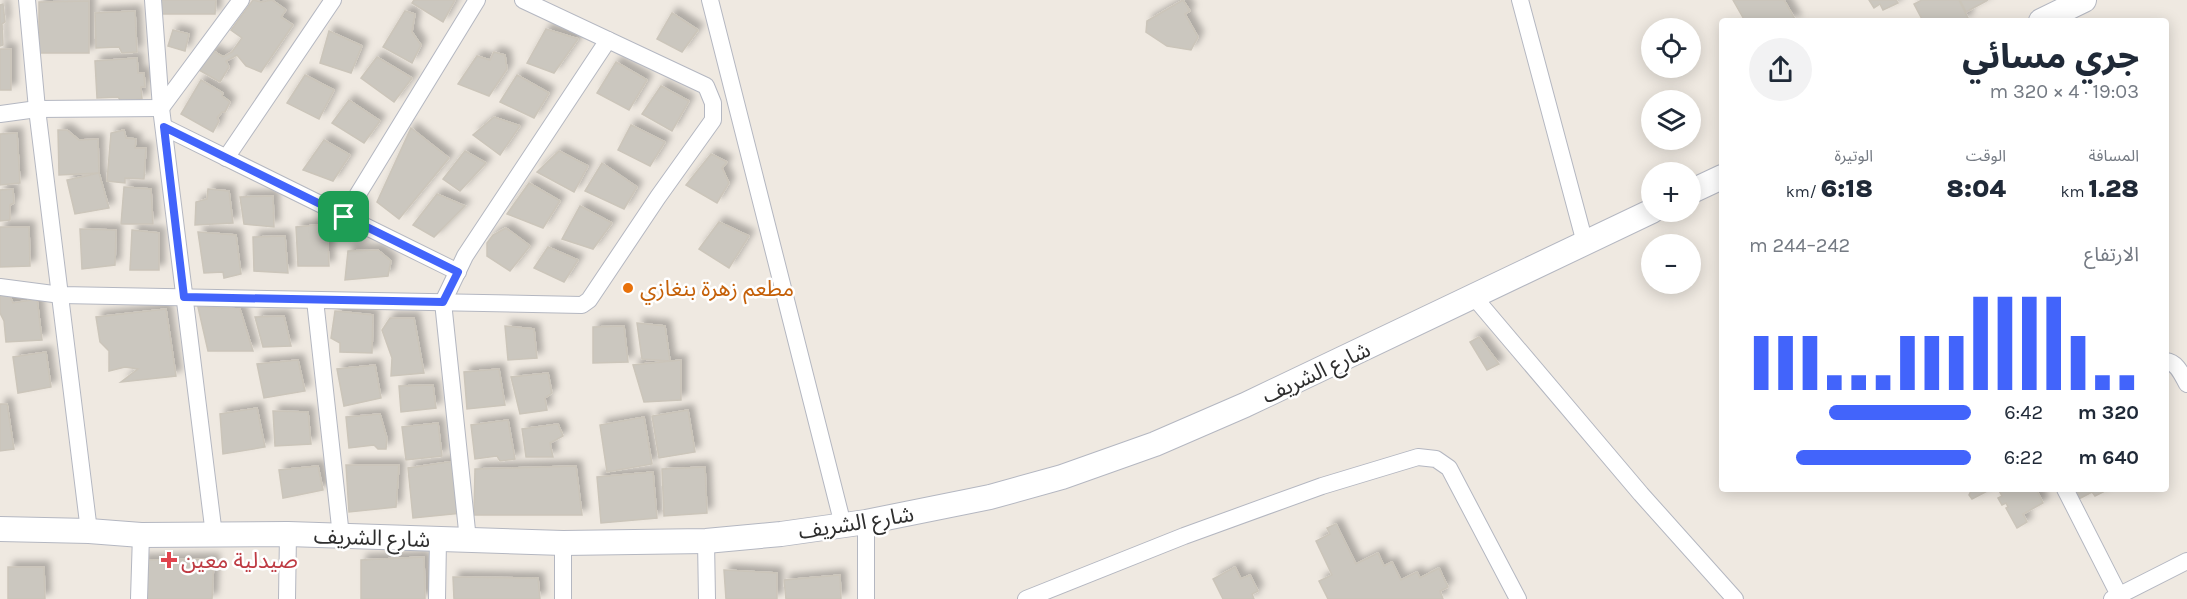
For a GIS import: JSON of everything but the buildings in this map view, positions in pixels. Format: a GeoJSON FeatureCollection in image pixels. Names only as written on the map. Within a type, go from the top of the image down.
{"type":"FeatureCollection","features":[{"type":"Feature","properties":{"kind":"main road"},"geometry":{"type":"LineString","coordinates":[[2047,18],[2084,0]]}},
{"type":"Feature","properties":{"kind":"main road"},"geometry":{"type":"LineString","coordinates":[[1701,187],[1719,178]]}},
{"type":"Feature","properties":{"kind":"main road","name":"شارع الشريف"},"geometry":{"type":"LineString","coordinates":[[0,530],[89,531],[141,535],[288,534],[563,543],[706,541],[854,524],[990,497],[1062,477],[1155,444],[1245,405],[1641,216]]}},
{"type":"Feature","properties":{"kind":"street"},"geometry":{"type":"LineString","coordinates":[[27,0],[37,109],[89,531]]}},
{"type":"Feature","properties":{"kind":"street"},"geometry":{"type":"LineString","coordinates":[[153,0],[161,108],[214,535]]}},
{"type":"Feature","properties":{"kind":"street"},"geometry":{"type":"LineString","coordinates":[[161,108],[241,0]]}},
{"type":"Feature","properties":{"kind":"street"},"geometry":{"type":"LineString","coordinates":[[226,158],[333,0]]}},
{"type":"Feature","properties":{"kind":"street"},"geometry":{"type":"LineString","coordinates":[[344,217],[477,0]]}},
{"type":"Feature","properties":{"kind":"street"},"geometry":{"type":"LineString","coordinates":[[0,287],[61,295],[566,306],[584,304],[713,120],[713,103],[706,86],[523,0]]}},
{"type":"Feature","properties":{"kind":"street"},"geometry":{"type":"LineString","coordinates":[[710,0],[854,524],[866,599]]}},
{"type":"Feature","properties":{"kind":"street"},"geometry":{"type":"LineString","coordinates":[[1520,0],[1586,243]]}},
{"type":"Feature","properties":{"kind":"street"},"geometry":{"type":"LineString","coordinates":[[468,540],[443,302],[465,256],[608,40]]}},
{"type":"Feature","properties":{"kind":"street"},"geometry":{"type":"LineString","coordinates":[[0,114],[37,109],[161,108]]}},
{"type":"Feature","properties":{"kind":"street"},"geometry":{"type":"LineString","coordinates":[[164,127],[458,272]]}},
{"type":"Feature","properties":{"kind":"street"},"geometry":{"type":"LineString","coordinates":[[1474,297],[1641,494],[1735,599]]}},
{"type":"Feature","properties":{"kind":"street"},"geometry":{"type":"LineString","coordinates":[[315,300],[341,536]]}},
{"type":"Feature","properties":{"kind":"street"},"geometry":{"type":"LineString","coordinates":[[2169,361],[2181,372],[2187,384]]}},
{"type":"Feature","properties":{"kind":"street"},"geometry":{"type":"LineString","coordinates":[[1026,599],[1052,594],[1184,536],[1300,493],[1418,457],[1436,459],[1449,468],[1518,599]]}},
{"type":"Feature","properties":{"kind":"street"},"geometry":{"type":"LineString","coordinates":[[2066,492],[2115,597],[2187,561]]}},
{"type":"Feature","properties":{"kind":"street"},"geometry":{"type":"LineString","coordinates":[[287,599],[288,534]]}},
{"type":"Feature","properties":{"kind":"street"},"geometry":{"type":"LineString","coordinates":[[139,599],[141,535]]}},
{"type":"Feature","properties":{"kind":"street"},"geometry":{"type":"LineString","coordinates":[[437,599],[438,540]]}},
{"type":"Feature","properties":{"kind":"street"},"geometry":{"type":"LineString","coordinates":[[706,541],[707,599]]}},
{"type":"Feature","properties":{"kind":"street"},"geometry":{"type":"LineString","coordinates":[[563,543],[563,599]]}},
{"type":"Feature","properties":{"kind":"place","name":"مطعم زهرة بنغازي"},"geometry":{"type":"Point","coordinates":[628,288]}},
{"type":"Feature","properties":{"kind":"place","name":"صيدلية معين"},"geometry":{"type":"Point","coordinates":[169,560]}},
{"type":"Feature","properties":{"kind":"route"},"geometry":{"type":"LineString","coordinates":[[164,127],[285,187],[344,217],[458,272],[443,302],[184,297],[164,127]]}}]}
